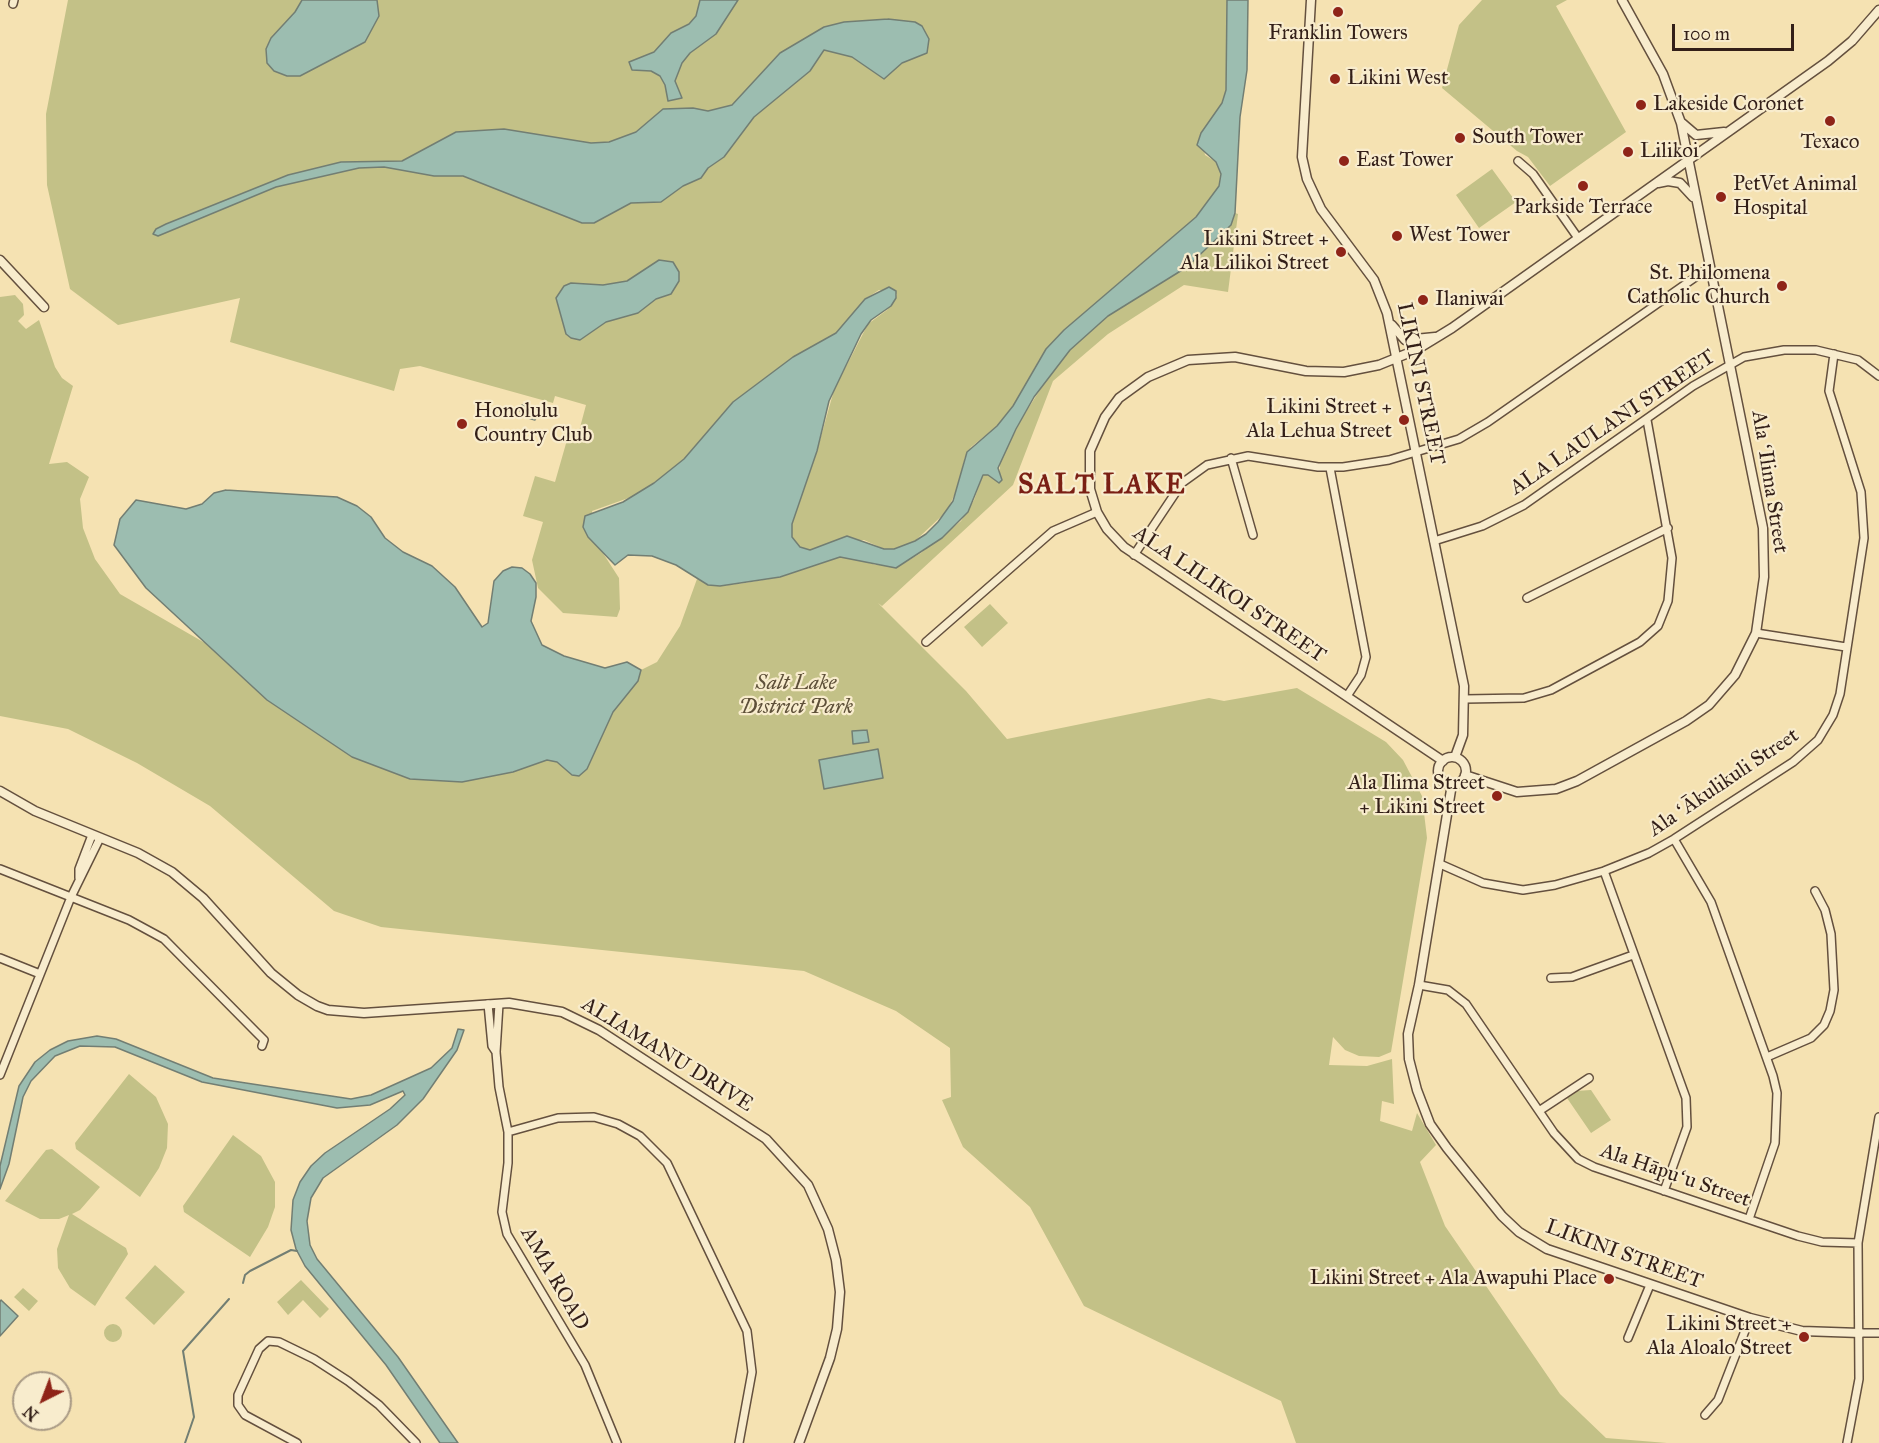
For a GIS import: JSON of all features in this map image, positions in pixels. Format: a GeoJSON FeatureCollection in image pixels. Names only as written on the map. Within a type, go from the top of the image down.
{"type":"FeatureCollection","features":[{"type":"Feature","properties":{"kind":"street","name":"LIKINI STREET"},"geometry":{"type":"LineString","coordinates":[[1311,0],[1303,115],[1304,167],[1321,209],[1374,280],[1388,314],[1465,699],[1463,735],[1455,757]]}},
{"type":"Feature","properties":{"kind":"street","name":"Ala ʻIlima Street"},"geometry":{"type":"LineString","coordinates":[[1466,775],[1517,792],[1556,789],[1577,781],[1686,722],[1709,705],[1735,675],[1756,633],[1764,577],[1765,544],[1680,120],[1663,74],[1622,0]]}},
{"type":"Feature","properties":{"kind":"street","name":"ALA LILIKOI STREET"},"geometry":{"type":"LineString","coordinates":[[1443,761],[1134,555],[1114,538],[1097,512],[1088,476],[1090,451],[1098,428],[1119,398],[1159,371],[1188,360],[1235,357],[1306,371],[1330,372],[1363,369],[1396,359],[1439,337],[1842,50],[1879,10]]}},
{"type":"Feature","properties":{"kind":"street"},"geometry":{"type":"LineString","coordinates":[[1680,120],[1696,135],[1728,132]]}},
{"type":"Feature","properties":{"kind":"street"},"geometry":{"type":"LineString","coordinates":[[1518,161],[1533,174],[1578,238]]}},
{"type":"Feature","properties":{"kind":"street"},"geometry":{"type":"LineString","coordinates":[[1656,184],[1668,181],[1680,183],[1696,202]]}},
{"type":"Feature","properties":{"kind":"street"},"geometry":{"type":"LineString","coordinates":[[0,260],[44,307]]}},
{"type":"Feature","properties":{"kind":"street"},"geometry":{"type":"LineString","coordinates":[[1134,555],[1182,483],[1207,465],[1231,458],[1261,456],[1330,468],[1372,464],[1417,453],[1459,439],[1488,422],[1710,267]]}},
{"type":"Feature","properties":{"kind":"street"},"geometry":{"type":"LineString","coordinates":[[1388,314],[1397,333],[1406,340],[1439,337]]}},
{"type":"Feature","properties":{"kind":"street","name":"ALA LAULANI STREET"},"geometry":{"type":"LineString","coordinates":[[1434,541],[1473,530],[1518,508],[1730,364],[1744,357],[1799,349],[1858,360],[1879,376]]}},
{"type":"Feature","properties":{"kind":"street","name":"Ala ʻĀkulikuli Street"},"geometry":{"type":"LineString","coordinates":[[1440,864],[1483,883],[1523,890],[1556,885],[1604,871],[1642,857],[1674,839],[1793,762],[1818,740],[1836,705],[1864,538],[1864,513],[1859,484],[1830,399],[1829,381],[1834,354]]}},
{"type":"Feature","properties":{"kind":"street"},"geometry":{"type":"LineString","coordinates":[[1465,699],[1524,698],[1551,690],[1649,635],[1658,626],[1668,601],[1672,558],[1647,420]]}},
{"type":"Feature","properties":{"kind":"street"},"geometry":{"type":"LineString","coordinates":[[1231,458],[1253,535]]}},
{"type":"Feature","properties":{"kind":"street"},"geometry":{"type":"LineString","coordinates":[[1330,468],[1330,478],[1366,657],[1361,675],[1347,696]]}},
{"type":"Feature","properties":{"kind":"street"},"geometry":{"type":"LineString","coordinates":[[926,642],[1044,537],[1062,525],[1097,512]]}},
{"type":"Feature","properties":{"kind":"street"},"geometry":{"type":"LineString","coordinates":[[1527,598],[1668,528]]}},
{"type":"Feature","properties":{"kind":"street"},"geometry":{"type":"LineString","coordinates":[[1756,633],[1846,646]]}},
{"type":"Feature","properties":{"kind":"street"},"geometry":{"type":"LineString","coordinates":[[1455,757],[1465,766],[1466,775],[1460,782],[1452,784],[1441,778],[1439,769],[1443,761],[1455,757]]}},
{"type":"Feature","properties":{"kind":"street","name":"LIKINI STREET"},"geometry":{"type":"LineString","coordinates":[[1452,784],[1419,985],[1409,1025],[1410,1066],[1423,1107],[1447,1148],[1496,1210],[1526,1237],[1547,1249],[1750,1318],[1802,1331],[1879,1333]]}},
{"type":"Feature","properties":{"kind":"street","name":"ALIAMANU DRIVE"},"geometry":{"type":"LineString","coordinates":[[0,791],[34,811],[145,856],[182,879],[217,912],[271,973],[316,1006],[328,1010],[364,1013],[488,1004],[521,1004],[555,1010],[599,1029],[753,1130],[778,1150],[808,1185],[828,1229],[836,1260],[840,1292],[834,1344],[799,1443]]}},
{"type":"Feature","properties":{"kind":"street"},"geometry":{"type":"LineString","coordinates":[[0,1075],[79,878],[79,869],[96,836]]}},
{"type":"Feature","properties":{"kind":"street"},"geometry":{"type":"LineString","coordinates":[[1674,839],[1711,902],[1767,1057],[1777,1093],[1777,1128],[1771,1158],[1749,1220]]}},
{"type":"Feature","properties":{"kind":"street"},"geometry":{"type":"LineString","coordinates":[[0,869],[138,924],[164,939],[264,1040],[262,1046]]}},
{"type":"Feature","properties":{"kind":"street"},"geometry":{"type":"LineString","coordinates":[[1604,871],[1688,1110],[1687,1127],[1664,1191]]}},
{"type":"Feature","properties":{"kind":"street"},"geometry":{"type":"LineString","coordinates":[[1767,1057],[1811,1038],[1824,1025],[1830,1011],[1834,990],[1831,934],[1825,910],[1815,891]]}},
{"type":"Feature","properties":{"kind":"street"},"geometry":{"type":"LineString","coordinates":[[1551,978],[1572,977],[1633,956]]}},
{"type":"Feature","properties":{"kind":"street"},"geometry":{"type":"LineString","coordinates":[[0,958],[40,974]]}},
{"type":"Feature","properties":{"kind":"street","name":"Ala Hāpuʻu Street"},"geometry":{"type":"LineString","coordinates":[[1419,985],[1448,990],[1466,1004],[1539,1112],[1560,1141],[1578,1159],[1594,1167],[1815,1241],[1858,1243]]}},
{"type":"Feature","properties":{"kind":"street","name":"AMA ROAD"},"geometry":{"type":"LineString","coordinates":[[488,1004],[492,1046],[496,1052]]}},
{"type":"Feature","properties":{"kind":"street","name":"AMA ROAD"},"geometry":{"type":"LineString","coordinates":[[499,1004],[496,1052],[499,1087],[508,1132],[508,1163],[502,1212],[507,1234],[585,1365],[616,1443]]}},
{"type":"Feature","properties":{"kind":"street"},"geometry":{"type":"LineString","coordinates":[[1539,1112],[1589,1078]]}},
{"type":"Feature","properties":{"kind":"street"},"geometry":{"type":"LineString","coordinates":[[1847,1443],[1859,1379],[1858,1243],[1879,1116]]}},
{"type":"Feature","properties":{"kind":"street"},"geometry":{"type":"LineString","coordinates":[[508,1132],[558,1118],[594,1118],[618,1124],[640,1136],[666,1163],[747,1331],[752,1372],[739,1443]]}},
{"type":"Feature","properties":{"kind":"street"},"geometry":{"type":"LineString","coordinates":[[1628,1338],[1650,1285]]}},
{"type":"Feature","properties":{"kind":"street"},"geometry":{"type":"LineString","coordinates":[[1705,1415],[1718,1400],[1750,1318]]}},
{"type":"Feature","properties":{"kind":"street"},"geometry":{"type":"LineString","coordinates":[[297,1443],[245,1414],[238,1405],[238,1395],[259,1349],[268,1341],[277,1341],[315,1359],[348,1381],[380,1405],[416,1443]]}},
{"type":"Feature","properties":{"kind":"green space","name":"Honolulu Country Club"},"geometry":{"type":"Polygon","coordinates":[[[68,0],[1227,0],[1226,90],[1223,102],[1201,133],[1205,155],[1216,162],[1221,174],[1219,186],[1196,217],[1064,330],[1039,360],[1013,406],[997,426],[971,447],[965,457],[957,489],[947,511],[915,541],[894,549],[884,549],[864,540],[828,544],[810,550],[800,547],[792,537],[792,524],[817,451],[834,390],[868,324],[887,310],[896,298],[897,294],[879,290],[865,299],[836,333],[793,357],[733,402],[684,459],[665,475],[634,496],[592,511],[599,547],[619,578],[620,609],[617,617],[563,613],[538,588],[532,560],[543,522],[523,516],[535,476],[555,482],[569,433],[578,435],[586,405],[555,396],[553,403],[420,366],[400,369],[394,391],[230,342],[240,298],[118,325],[70,289],[47,185],[46,114],[68,0]]]}},
{"type":"Feature","properties":{"kind":"green space"},"geometry":{"type":"Polygon","coordinates":[[[1482,0],[1567,0],[1556,6],[1626,132],[1550,186],[1528,157],[1517,151],[1442,88],[1459,25],[1482,0]]]}},
{"type":"Feature","properties":{"kind":"green space"},"geometry":{"type":"Polygon","coordinates":[[[1492,169],[1516,202],[1479,228],[1456,195],[1492,169]]]}},
{"type":"Feature","properties":{"kind":"green space","name":"Salt Lake District Park"},"geometry":{"type":"Polygon","coordinates":[[[1235,213],[1238,214],[1228,292],[1184,285],[1108,334],[1053,381],[1013,485],[882,606],[878,603],[966,691],[1007,739],[1209,698],[1224,701],[1297,688],[1386,742],[1403,760],[1422,796],[1427,838],[1391,1052],[1379,1057],[1359,1056],[1345,1050],[1333,1037],[1329,1065],[1367,1066],[1392,1059],[1394,1104],[1382,1101],[1380,1121],[1412,1131],[1417,1113],[1436,1145],[1420,1162],[1445,1226],[1560,1394],[1606,1438],[1667,1443],[1296,1443],[1281,1401],[1084,1306],[1030,1207],[963,1147],[942,1100],[951,1097],[950,1048],[896,1011],[804,971],[381,927],[334,911],[210,806],[137,763],[68,729],[0,716],[0,297],[15,295],[23,304],[24,315],[18,321],[26,329],[39,320],[55,367],[62,378],[73,386],[49,464],[67,462],[89,477],[80,499],[83,528],[95,559],[120,594],[205,643],[267,700],[352,757],[410,779],[462,782],[513,772],[547,760],[557,762],[572,775],[603,731],[613,712],[638,681],[641,670],[657,662],[680,626],[697,579],[720,586],[745,583],[780,577],[840,557],[876,565],[901,565],[921,553],[961,521],[974,500],[983,475],[988,475],[999,483],[1000,462],[1022,418],[1054,368],[1070,350],[1108,316],[1187,267],[1231,225],[1235,213]]]}},
{"type":"Feature","properties":{"kind":"green space"},"geometry":{"type":"Polygon","coordinates":[[[990,604],[1008,623],[982,647],[964,627],[990,604]]]}},
{"type":"Feature","properties":{"kind":"green space"},"geometry":{"type":"Polygon","coordinates":[[[129,1074],[156,1097],[168,1124],[167,1148],[159,1168],[140,1197],[76,1149],[75,1143],[129,1074]]]}},
{"type":"Feature","properties":{"kind":"green space"},"geometry":{"type":"Polygon","coordinates":[[[1591,1090],[1611,1120],[1591,1133],[1567,1098],[1576,1091],[1591,1090]]]}},
{"type":"Feature","properties":{"kind":"green space"},"geometry":{"type":"Polygon","coordinates":[[[233,1135],[261,1156],[275,1182],[275,1207],[268,1227],[250,1257],[184,1212],[183,1206],[233,1135]]]}},
{"type":"Feature","properties":{"kind":"green space"},"geometry":{"type":"Polygon","coordinates":[[[52,1149],[100,1187],[80,1210],[72,1214],[126,1248],[128,1254],[95,1306],[70,1288],[58,1268],[57,1249],[69,1215],[59,1219],[40,1219],[5,1201],[46,1150],[52,1149]]]}},
{"type":"Feature","properties":{"kind":"green space"},"geometry":{"type":"Polygon","coordinates":[[[155,1265],[185,1292],[154,1325],[125,1298],[155,1265]]]}},
{"type":"Feature","properties":{"kind":"green space"},"geometry":{"type":"Polygon","coordinates":[[[301,1280],[329,1309],[320,1318],[303,1300],[288,1315],[277,1302],[301,1280]]]}},
{"type":"Feature","properties":{"kind":"green space"},"geometry":{"type":"Polygon","coordinates":[[[23,1288],[38,1301],[29,1311],[14,1297],[23,1288]]]}},
{"type":"Feature","properties":{"kind":"green space"},"geometry":{"type":"Polygon","coordinates":[[[113,1324],[119,1327],[122,1333],[119,1339],[113,1342],[107,1339],[104,1333],[107,1327],[113,1324]]]}},
{"type":"Feature","properties":{"kind":"shaded area"},"geometry":{"type":"Polygon","coordinates":[[[302,0],[377,0],[379,16],[365,42],[300,76],[287,76],[274,71],[267,63],[266,49],[271,38],[295,12],[302,0]]]}},
{"type":"Feature","properties":{"kind":"shaded area"},"geometry":{"type":"Polygon","coordinates":[[[700,0],[738,0],[716,34],[690,53],[682,63],[675,81],[682,98],[668,101],[665,85],[660,76],[651,71],[632,70],[629,62],[654,52],[671,33],[689,24],[696,16],[700,0]]]}},
{"type":"Feature","properties":{"kind":"shaded area"},"geometry":{"type":"Polygon","coordinates":[[[1227,0],[1248,0],[1247,70],[1240,117],[1235,213],[1231,225],[1187,267],[1108,316],[1070,350],[1034,397],[1016,429],[998,468],[1002,480],[999,483],[988,475],[983,475],[968,512],[942,538],[896,568],[840,557],[780,577],[720,586],[708,585],[676,565],[652,556],[628,555],[615,565],[588,537],[583,527],[585,516],[623,502],[654,483],[684,459],[733,402],[793,357],[836,333],[865,299],[889,287],[896,291],[896,298],[891,306],[871,320],[861,334],[829,401],[817,451],[792,524],[792,537],[800,547],[810,550],[847,536],[884,549],[894,549],[926,534],[953,501],[967,452],[997,426],[1013,406],[1046,349],[1064,330],[1196,217],[1219,186],[1221,174],[1216,162],[1197,145],[1201,133],[1222,103],[1226,90],[1227,0]]]}},
{"type":"Feature","properties":{"kind":"shaded area"},"geometry":{"type":"Polygon","coordinates":[[[888,19],[915,22],[922,26],[929,39],[927,53],[902,63],[884,79],[852,57],[824,50],[810,71],[754,117],[724,157],[708,168],[701,178],[683,186],[661,202],[631,203],[594,223],[582,223],[463,176],[434,176],[384,167],[359,168],[276,187],[158,236],[153,234],[156,229],[166,224],[288,175],[341,162],[402,161],[456,132],[504,129],[591,143],[609,142],[636,132],[663,109],[693,108],[708,111],[732,105],[780,53],[824,27],[844,22],[888,19]]]}},
{"type":"Feature","properties":{"kind":"shaded area"},"geometry":{"type":"Polygon","coordinates":[[[659,260],[673,262],[679,272],[679,281],[671,294],[656,299],[638,313],[606,322],[580,340],[566,334],[556,298],[564,286],[571,283],[603,285],[627,281],[659,260]]]}},
{"type":"Feature","properties":{"kind":"shaded area"},"geometry":{"type":"Polygon","coordinates":[[[522,405],[543,411],[542,417],[537,416],[535,420],[524,417],[525,413],[520,411],[522,405]]]}},
{"type":"Feature","properties":{"kind":"shaded area"},"geometry":{"type":"Polygon","coordinates":[[[226,490],[337,497],[357,506],[371,517],[385,538],[403,552],[432,566],[455,587],[482,627],[488,623],[494,581],[503,571],[512,567],[522,568],[530,574],[536,583],[536,597],[531,621],[542,645],[564,656],[605,668],[627,662],[641,670],[638,681],[613,712],[587,769],[579,776],[572,775],[557,762],[547,760],[513,772],[462,782],[410,779],[352,757],[267,700],[146,588],[114,545],[120,519],[136,500],[186,509],[202,504],[214,493],[226,490]]]}},
{"type":"Feature","properties":{"kind":"shaded area"},"geometry":{"type":"Polygon","coordinates":[[[867,730],[869,742],[853,744],[852,731],[867,730]]]}},
{"type":"Feature","properties":{"kind":"shaded area"},"geometry":{"type":"Polygon","coordinates":[[[878,749],[883,778],[824,789],[819,760],[878,749]]]}},
{"type":"Feature","properties":{"kind":"shaded area"},"geometry":{"type":"Polygon","coordinates":[[[458,1029],[464,1030],[457,1050],[423,1099],[397,1125],[323,1178],[311,1198],[307,1221],[310,1245],[317,1259],[398,1357],[458,1443],[440,1443],[386,1365],[305,1266],[296,1249],[291,1230],[293,1200],[300,1182],[311,1166],[325,1153],[390,1109],[405,1095],[403,1091],[370,1105],[337,1108],[202,1082],[115,1047],[80,1046],[55,1056],[31,1081],[23,1097],[9,1164],[0,1189],[0,1166],[19,1086],[35,1062],[50,1050],[68,1041],[97,1036],[116,1039],[213,1078],[351,1099],[371,1095],[431,1068],[452,1048],[458,1029]]]}},
{"type":"Feature","properties":{"kind":"shaded area"},"geometry":{"type":"Polygon","coordinates":[[[1,1300],[18,1316],[0,1336],[0,1302],[1,1300]]]}},
{"type":"Feature","properties":{"kind":"waterway"},"geometry":{"type":"LineString","coordinates":[[243,1283],[245,1275],[250,1271],[291,1250],[297,1251]]}},
{"type":"Feature","properties":{"kind":"waterway"},"geometry":{"type":"LineString","coordinates":[[185,1443],[194,1417],[183,1351],[229,1299]]}},
{"type":"Feature","properties":{"kind":"place","name":"Franklin Towers"},"geometry":{"type":"Point","coordinates":[1338,12]}},
{"type":"Feature","properties":{"kind":"place","name":"Likini West"},"geometry":{"type":"Point","coordinates":[1335,79]}},
{"type":"Feature","properties":{"kind":"place","name":"Lakeside Coronet"},"geometry":{"type":"Point","coordinates":[1641,105]}},
{"type":"Feature","properties":{"kind":"place","name":"Texaco"},"geometry":{"type":"Point","coordinates":[1830,121]}},
{"type":"Feature","properties":{"kind":"place","name":"South Tower"},"geometry":{"type":"Point","coordinates":[1460,138]}},
{"type":"Feature","properties":{"kind":"place","name":"Lilikoi"},"geometry":{"type":"Point","coordinates":[1628,152]}},
{"type":"Feature","properties":{"kind":"place","name":"East Tower"},"geometry":{"type":"Point","coordinates":[1344,161]}},
{"type":"Feature","properties":{"kind":"place","name":"Parkside Terrace"},"geometry":{"type":"Point","coordinates":[1583,186]}},
{"type":"Feature","properties":{"kind":"place","name":"PetVet Animal Hospital"},"geometry":{"type":"Point","coordinates":[1721,197]}},
{"type":"Feature","properties":{"kind":"place","name":"West Tower"},"geometry":{"type":"Point","coordinates":[1397,236]}},
{"type":"Feature","properties":{"kind":"place","name":"Likini Street + Ala Lilikoi Street"},"geometry":{"type":"Point","coordinates":[1341,252]}},
{"type":"Feature","properties":{"kind":"place","name":"St. Philomena Catholic Church"},"geometry":{"type":"Point","coordinates":[1782,286]}},
{"type":"Feature","properties":{"kind":"place","name":"Ilaniwai"},"geometry":{"type":"Point","coordinates":[1423,300]}},
{"type":"Feature","properties":{"kind":"place","name":"Likini Street + Ala Lehua Street"},"geometry":{"type":"Point","coordinates":[1404,420]}},
{"type":"Feature","properties":{"kind":"place","name":"Honolulu Country Club"},"geometry":{"type":"Point","coordinates":[462,424]}},
{"type":"Feature","properties":{"kind":"place","name":"Ala Ilima Street + Likini Street"},"geometry":{"type":"Point","coordinates":[1497,796]}},
{"type":"Feature","properties":{"kind":"place","name":"Likini Street + Ala Awapuhi Place"},"geometry":{"type":"Point","coordinates":[1609,1279]}},
{"type":"Feature","properties":{"kind":"place","name":"Likini Street + Ala Aloalo Street"},"geometry":{"type":"Point","coordinates":[1804,1337]}},
{"type":"Feature","properties":{"kind":"district","name":"SALT LAKE"},"geometry":{"type":"Point","coordinates":[1102,486]}}]}
